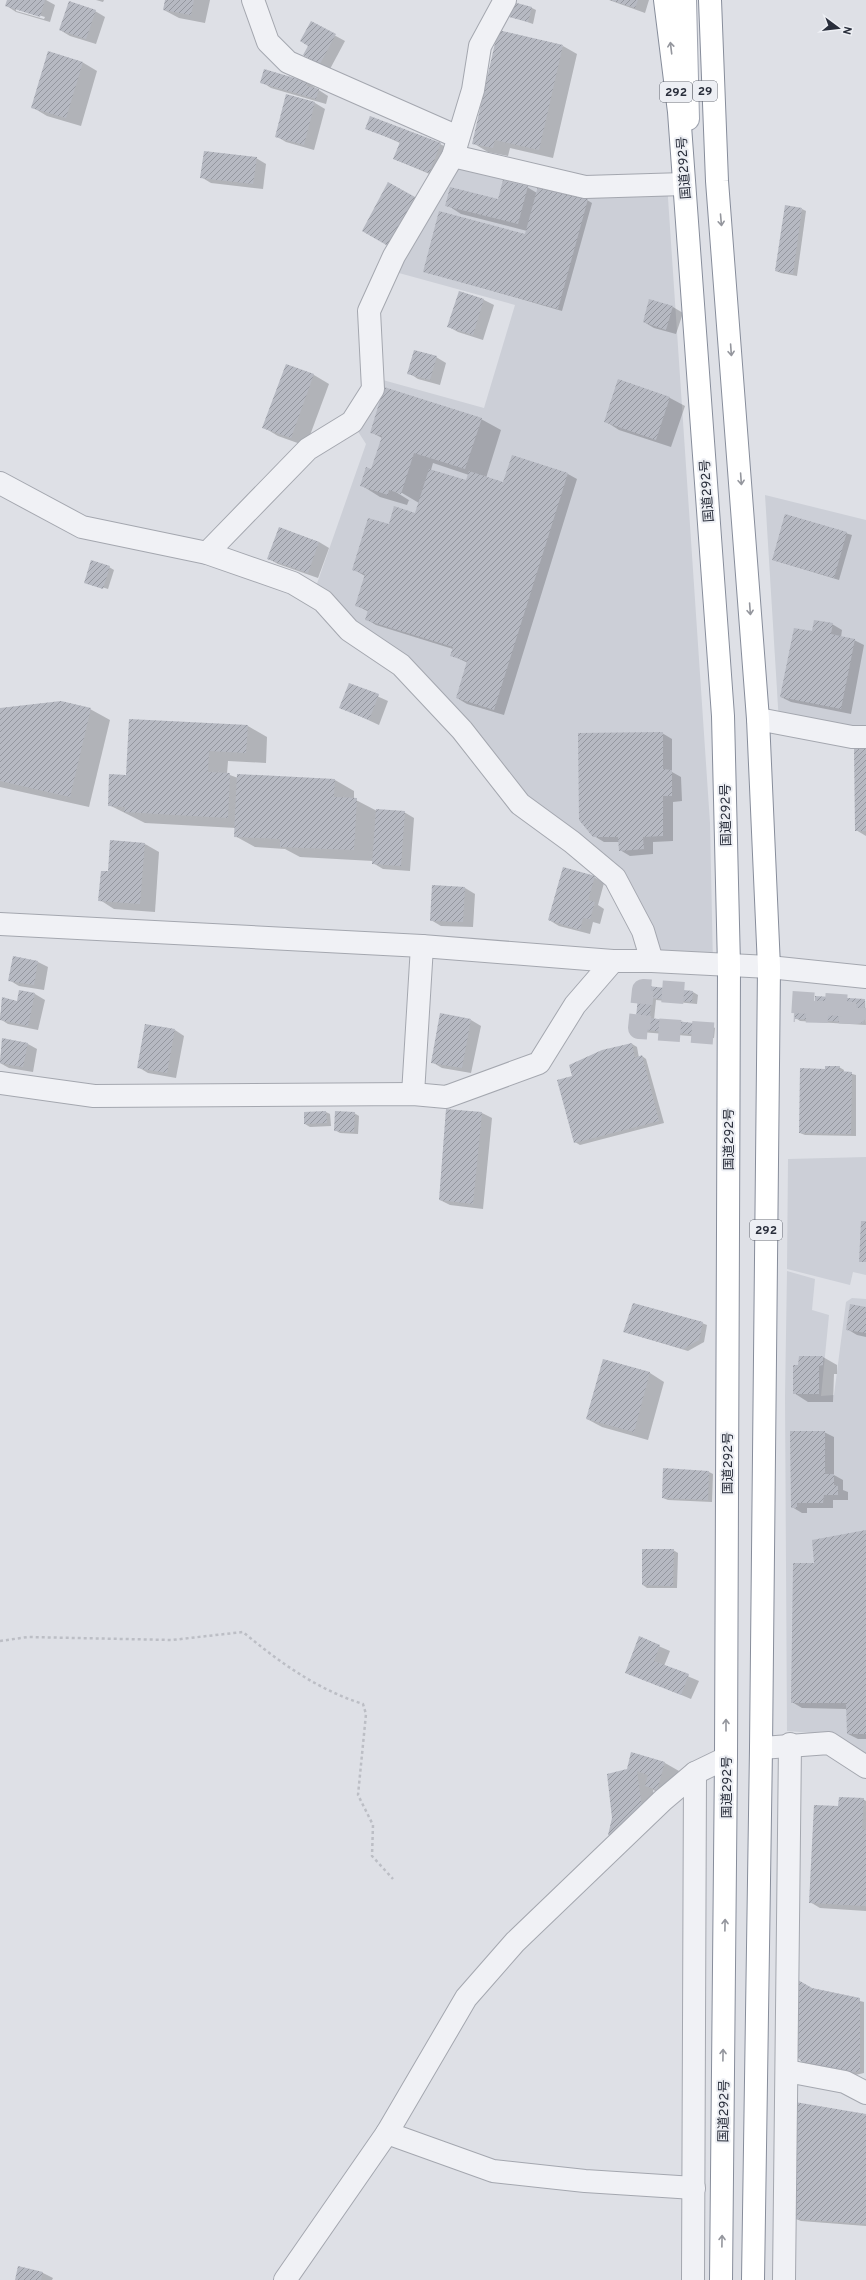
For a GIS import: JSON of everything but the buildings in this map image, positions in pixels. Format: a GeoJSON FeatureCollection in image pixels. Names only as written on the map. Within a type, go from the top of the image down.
{"type":"FeatureCollection","features":[{"type":"Feature","properties":{"kind":"main road","name":"国道292号"},"geometry":{"type":"LineString","coordinates":[[665,0],[679,112],[723,716],[729,966],[726,1758],[721,2280]]}},
{"type":"Feature","properties":{"kind":"main road","name":"29"},"geometry":{"type":"LineString","coordinates":[[684,184],[688,118],[685,0]]}},
{"type":"Feature","properties":{"kind":"main road","name":"29"},"geometry":{"type":"LineString","coordinates":[[695,0],[706,103],[717,181]]}},
{"type":"Feature","properties":{"kind":"main road","name":"292"},"geometry":{"type":"LineString","coordinates":[[710,0],[717,181],[758,719],[769,967],[761,1748],[753,2280]]}},
{"type":"Feature","properties":{"kind":"street"},"geometry":{"type":"LineString","coordinates":[[253,0],[268,42],[288,62],[455,146],[585,187],[684,184]]}},
{"type":"Feature","properties":{"kind":"street"},"geometry":{"type":"LineString","coordinates":[[207,553],[308,449],[352,422],[373,389],[370,311],[394,256],[455,146],[473,90],[480,46],[506,0]]}},
{"type":"Feature","properties":{"kind":"street"},"geometry":{"type":"LineString","coordinates":[[0,483],[82,527],[207,553],[294,583],[323,601],[348,630],[401,665],[462,730],[520,804],[572,842],[615,878],[643,931],[652,961]]}},
{"type":"Feature","properties":{"kind":"street"},"geometry":{"type":"LineString","coordinates":[[758,719],[852,737],[866,737]]}},
{"type":"Feature","properties":{"kind":"street"},"geometry":{"type":"LineString","coordinates":[[0,924],[422,946],[613,961],[652,961],[769,967],[866,977]]}},
{"type":"Feature","properties":{"kind":"street"},"geometry":{"type":"LineString","coordinates":[[413,1094],[422,946]]}},
{"type":"Feature","properties":{"kind":"street"},"geometry":{"type":"LineString","coordinates":[[0,1083],[94,1096],[413,1094],[446,1097],[539,1063],[575,1005],[613,961]]}},
{"type":"Feature","properties":{"kind":"street"},"geometry":{"type":"LineString","coordinates":[[761,1748],[790,1744],[830,1743],[866,1767]]}},
{"type":"Feature","properties":{"kind":"street"},"geometry":{"type":"LineString","coordinates":[[784,2280],[788,2071],[790,1744]]}},
{"type":"Feature","properties":{"kind":"street"},"geometry":{"type":"LineString","coordinates":[[286,2280],[387,2133],[466,1998],[515,1942],[663,1800],[695,1773],[726,1758]]}},
{"type":"Feature","properties":{"kind":"street"},"geometry":{"type":"LineString","coordinates":[[693,2280],[695,1773]]}},
{"type":"Feature","properties":{"kind":"street"},"geometry":{"type":"LineString","coordinates":[[788,2071],[845,2082],[866,2093]]}},
{"type":"Feature","properties":{"kind":"street"},"geometry":{"type":"LineString","coordinates":[[387,2133],[493,2171],[585,2181],[694,2188]]}},
{"type":"Feature","properties":{"kind":"path"},"geometry":{"type":"LineString","coordinates":[[0,1641],[28,1637],[172,1640],[243,1632],[277,1660],[340,1697],[363,1704],[366,1714],[358,1795],[373,1825],[372,1856],[394,1879]]}},
{"type":"Feature","properties":{"kind":"shaded area"},"geometry":{"type":"Polygon","coordinates":[[[453,156],[585,187],[667,183],[710,823],[713,965],[652,961],[615,878],[572,842],[462,730],[313,595],[366,444],[352,422],[372,377],[484,408],[515,305],[388,270],[453,156]]]}},
{"type":"Feature","properties":{"kind":"shaded area"},"geometry":{"type":"Polygon","coordinates":[[[765,495],[866,520],[866,737],[779,723],[765,495]]]}},
{"type":"Feature","properties":{"kind":"shaded area"},"geometry":{"type":"Polygon","coordinates":[[[866,1157],[866,1275],[853,1272],[850,1285],[787,1269],[788,1159],[866,1157]]]}},
{"type":"Feature","properties":{"kind":"shaded area"},"geometry":{"type":"Polygon","coordinates":[[[787,1271],[815,1279],[812,1310],[829,1315],[821,1396],[834,1395],[846,1302],[852,1298],[866,1299],[866,1758],[826,1734],[787,1731],[785,1397],[787,1271]]]}},
{"type":"Feature","properties":{"kind":"tunnel"},"geometry":{"type":"LineString","coordinates":[[684,993],[643,990],[639,1028],[720,1034]]}},
{"type":"Feature","properties":{"kind":"tunnel"},"geometry":{"type":"LineString","coordinates":[[792,1002],[856,1006],[856,1013],[794,1011]]}}]}
